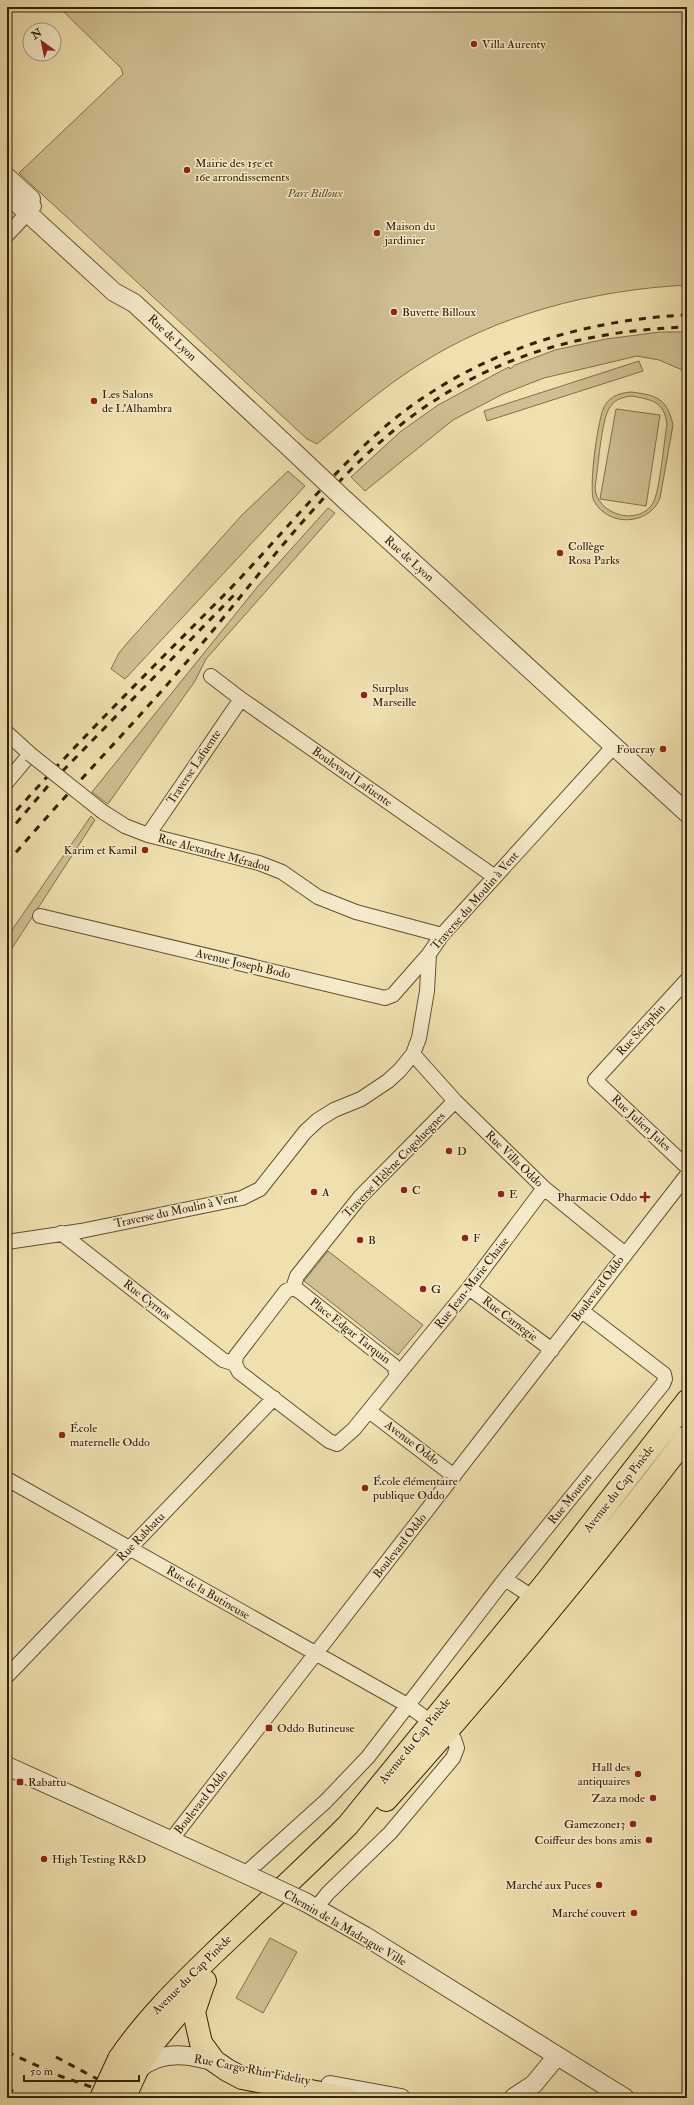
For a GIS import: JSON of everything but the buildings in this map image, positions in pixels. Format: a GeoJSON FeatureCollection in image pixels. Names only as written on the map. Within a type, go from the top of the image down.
{"type":"FeatureCollection","features":[{"type":"Feature","properties":{"kind":"main road","name":"Avenue du Cap Pinède"},"geometry":{"type":"LineString","coordinates":[[128,2065],[156,2041],[204,1982],[280,1910],[354,1836],[438,1727],[533,1598],[687,1401]]}},
{"type":"Feature","properties":{"kind":"main road","name":"Avenue du Cap Pinède"},"geometry":{"type":"LineString","coordinates":[[128,2065],[136,2034],[187,1980],[312,1861],[348,1824],[555,1603],[618,1528],[687,1437]]}},
{"type":"Feature","properties":{"kind":"main road"},"geometry":{"type":"LineString","coordinates":[[204,1982],[194,2012],[202,2042],[214,2061],[242,2078],[347,2098]]}},
{"type":"Feature","properties":{"kind":"main road","name":"Rue Cargo Rhin Fidelity"},"geometry":{"type":"LineString","coordinates":[[101,2098],[128,2065]]}},
{"type":"Feature","properties":{"kind":"main road","name":"Rue Cargo Rhin Fidelity"},"geometry":{"type":"LineString","coordinates":[[124,2098],[128,2065]]}},
{"type":"Feature","properties":{"kind":"street","name":"Rue de Lyon"},"geometry":{"type":"LineString","coordinates":[[7,177],[32,208]]}},
{"type":"Feature","properties":{"kind":"street","name":"Rue de Lyon"},"geometry":{"type":"LineString","coordinates":[[7,194],[32,208],[122,284],[134,303],[345,500],[687,813]]}},
{"type":"Feature","properties":{"kind":"street"},"geometry":{"type":"LineString","coordinates":[[7,235],[32,208]]}},
{"type":"Feature","properties":{"kind":"street","name":"Boulevard Lafuente"},"geometry":{"type":"LineString","coordinates":[[211,676],[495,878]]}},
{"type":"Feature","properties":{"kind":"street","name":"Traverse Lafuente"},"geometry":{"type":"LineString","coordinates":[[148,835],[241,698]]}},
{"type":"Feature","properties":{"kind":"street","name":"Rue Alexandre Méradou"},"geometry":{"type":"LineString","coordinates":[[7,733],[30,754],[103,812],[125,826],[148,835],[260,863],[282,872],[318,897],[356,912],[442,935]]}},
{"type":"Feature","properties":{"kind":"street","name":"Traverse du Moulin à Vent"},"geometry":{"type":"LineString","coordinates":[[7,1242],[81,1231],[242,1198],[260,1189],[305,1132],[318,1120],[334,1110],[361,1100],[388,1081],[400,1070],[412,1054],[419,1038],[427,990],[429,954],[442,935],[614,746]]}},
{"type":"Feature","properties":{"kind":"street"},"geometry":{"type":"LineString","coordinates":[[7,782],[30,754]]}},
{"type":"Feature","properties":{"kind":"street","name":"Avenue Joseph Bodo"},"geometry":{"type":"LineString","coordinates":[[40,916],[385,998],[393,995],[429,954]]}},
{"type":"Feature","properties":{"kind":"street","name":"Rue Séraphin"},"geometry":{"type":"LineString","coordinates":[[595,1080],[687,980]]}},
{"type":"Feature","properties":{"kind":"street","name":"Rue Villa Oddo"},"geometry":{"type":"LineString","coordinates":[[412,1054],[455,1101],[544,1188],[624,1254]]}},
{"type":"Feature","properties":{"kind":"street","name":"Rue Julien Jules"},"geometry":{"type":"LineString","coordinates":[[595,1080],[687,1167]]}},
{"type":"Feature","properties":{"kind":"street","name":"Traverse Hèlène Cogoluegnes"},"geometry":{"type":"LineString","coordinates":[[293,1288],[297,1276],[360,1198],[455,1101]]}},
{"type":"Feature","properties":{"kind":"street","name":"Boulevard Oddo"},"geometry":{"type":"LineString","coordinates":[[171,1840],[552,1350],[624,1254],[687,1175]]}},
{"type":"Feature","properties":{"kind":"street","name":"Rue Jean-Marie Chaise"},"geometry":{"type":"LineString","coordinates":[[397,1376],[469,1288],[544,1188]]}},
{"type":"Feature","properties":{"kind":"street","name":"Rue Cyrnos"},"geometry":{"type":"LineString","coordinates":[[61,1233],[223,1360],[235,1364]]}},
{"type":"Feature","properties":{"kind":"street"},"geometry":{"type":"LineString","coordinates":[[235,1364],[236,1356],[286,1291],[293,1288]]}},
{"type":"Feature","properties":{"kind":"street","name":"Place Edgar Tarquin"},"geometry":{"type":"LineString","coordinates":[[235,1364],[239,1372],[329,1442],[337,1444],[344,1440],[397,1376],[394,1366],[299,1291],[293,1288]]}},
{"type":"Feature","properties":{"kind":"street","name":"Rue Carnegie"},"geometry":{"type":"LineString","coordinates":[[469,1288],[552,1350]]}},
{"type":"Feature","properties":{"kind":"street","name":"Rue Mouton"},"geometry":{"type":"LineString","coordinates":[[250,1876],[368,1757],[409,1706],[505,1579],[665,1379],[664,1374],[582,1311]]}},
{"type":"Feature","properties":{"kind":"street","name":"Rue Rabbatu"},"geometry":{"type":"LineString","coordinates":[[7,1676],[274,1398]]}},
{"type":"Feature","properties":{"kind":"street","name":"Avenue Oddo"},"geometry":{"type":"LineString","coordinates":[[369,1411],[454,1476]]}},
{"type":"Feature","properties":{"kind":"street","name":"Rue de la Butineuse"},"geometry":{"type":"LineString","coordinates":[[7,1479],[409,1706],[438,1727]]}},
{"type":"Feature","properties":{"kind":"street"},"geometry":{"type":"LineString","coordinates":[[505,1579],[546,1605],[555,1603]]}},
{"type":"Feature","properties":{"kind":"street"},"geometry":{"type":"LineString","coordinates":[[310,1905],[328,1893],[390,1833],[453,1758],[457,1748],[454,1740],[438,1727]]}},
{"type":"Feature","properties":{"kind":"street","name":"Chemin de la Madrague Ville"},"geometry":{"type":"LineString","coordinates":[[7,1766],[250,1876],[310,1905],[365,1936],[557,2056],[600,2081],[625,2098]]}},
{"type":"Feature","properties":{"kind":"street","name":"Rue Cargo Rhin Fidelity"},"geometry":{"type":"LineString","coordinates":[[128,2065],[146,2062],[158,2056],[171,2054],[214,2061],[239,2069],[401,2098]]}},
{"type":"Feature","properties":{"kind":"street"},"geometry":{"type":"LineString","coordinates":[[514,2098],[534,2084],[557,2056]]}},
{"type":"Feature","properties":{"kind":"green space","name":"Parc Billoux"},"geometry":{"type":"Polygon","coordinates":[[[59,7],[687,7],[687,285],[616,292],[581,299],[513,319],[480,332],[417,366],[391,384],[317,444],[307,439],[19,173],[123,74],[121,68],[59,7]]]}},
{"type":"Feature","properties":{"kind":"green space"},"geometry":{"type":"Polygon","coordinates":[[[660,332],[687,332],[687,372],[659,360],[637,356],[544,378],[503,394],[453,420],[365,491],[351,477],[400,432],[438,405],[509,367],[510,369],[515,365],[555,350],[606,339],[660,332]]]}},
{"type":"Feature","properties":{"kind":"green space"},"geometry":{"type":"Polygon","coordinates":[[[639,361],[643,371],[487,421],[484,411],[639,361]]]}},
{"type":"Feature","properties":{"kind":"green space"},"geometry":{"type":"Polygon","coordinates":[[[631,392],[654,397],[664,403],[673,425],[660,498],[655,507],[647,514],[628,520],[618,519],[600,509],[594,501],[592,494],[592,483],[599,423],[605,405],[610,399],[620,394],[631,392]],[[632,396],[625,397],[614,402],[607,413],[602,433],[595,487],[597,497],[610,511],[629,516],[638,515],[647,510],[653,503],[660,477],[667,424],[663,410],[660,406],[651,401],[632,396]]]}},
{"type":"Feature","properties":{"kind":"green space"},"geometry":{"type":"Polygon","coordinates":[[[616,409],[660,415],[646,506],[600,499],[616,409]]]}},
{"type":"Feature","properties":{"kind":"green space"},"geometry":{"type":"Polygon","coordinates":[[[288,471],[305,486],[125,679],[111,669],[119,653],[129,641],[242,515],[288,471]]]}},
{"type":"Feature","properties":{"kind":"green space"},"geometry":{"type":"Polygon","coordinates":[[[328,508],[335,513],[206,659],[195,681],[108,804],[92,792],[258,586],[328,508]]]}},
{"type":"Feature","properties":{"kind":"green space"},"geometry":{"type":"Polygon","coordinates":[[[91,816],[95,820],[7,956],[7,937],[91,816]]]}},
{"type":"Feature","properties":{"kind":"green space"},"geometry":{"type":"Polygon","coordinates":[[[328,1251],[423,1325],[398,1355],[304,1281],[328,1251]]]}},
{"type":"Feature","properties":{"kind":"green space"},"geometry":{"type":"Polygon","coordinates":[[[270,1938],[297,1952],[263,2013],[236,1998],[270,1938]]]}},
{"type":"Feature","properties":{"kind":"railway"},"geometry":{"type":"LineString","coordinates":[[7,821],[89,733],[248,570],[322,488],[360,449],[413,405],[448,382],[485,363],[524,347],[563,334],[645,318],[687,315]]}},
{"type":"Feature","properties":{"kind":"railway"},"geometry":{"type":"LineString","coordinates":[[7,863],[52,811],[168,684],[280,548],[327,494],[378,444],[412,416],[447,393],[484,373],[522,357],[561,345],[601,336],[643,330],[687,327]]}},
{"type":"Feature","properties":{"kind":"railway"},"geometry":{"type":"LineString","coordinates":[[7,834],[48,786],[237,592]]}},
{"type":"Feature","properties":{"kind":"railway"},"geometry":{"type":"LineString","coordinates":[[7,2052],[60,2076],[123,2098]]}},
{"type":"Feature","properties":{"kind":"railway"},"geometry":{"type":"LineString","coordinates":[[56,2057],[133,2098]]}},
{"type":"Feature","properties":{"kind":"railway"},"geometry":{"type":"LineString","coordinates":[[7,2088],[25,2098]]}},
{"type":"Feature","properties":{"kind":"place","name":"Villa Aurenty"},"geometry":{"type":"Point","coordinates":[474,44]}},
{"type":"Feature","properties":{"kind":"place","name":"Mairie des 15e et 16e arrondissements"},"geometry":{"type":"Point","coordinates":[187,170]}},
{"type":"Feature","properties":{"kind":"place","name":"Maison du jardinier"},"geometry":{"type":"Point","coordinates":[377,233]}},
{"type":"Feature","properties":{"kind":"place","name":"Buvette Billoux"},"geometry":{"type":"Point","coordinates":[394,312]}},
{"type":"Feature","properties":{"kind":"place","name":"Les Salons de L'Alhambra"},"geometry":{"type":"Point","coordinates":[94,401]}},
{"type":"Feature","properties":{"kind":"place","name":"Collège Rosa Parks"},"geometry":{"type":"Point","coordinates":[560,553]}},
{"type":"Feature","properties":{"kind":"place","name":"Surplus Marseille"},"geometry":{"type":"Point","coordinates":[364,695]}},
{"type":"Feature","properties":{"kind":"place","name":"Foucray"},"geometry":{"type":"Point","coordinates":[663,749]}},
{"type":"Feature","properties":{"kind":"place","name":"Karim et Kamil"},"geometry":{"type":"Point","coordinates":[145,850]}},
{"type":"Feature","properties":{"kind":"place","name":"D"},"geometry":{"type":"Point","coordinates":[449,1151]}},
{"type":"Feature","properties":{"kind":"place","name":"C"},"geometry":{"type":"Point","coordinates":[404,1190]}},
{"type":"Feature","properties":{"kind":"place","name":"A"},"geometry":{"type":"Point","coordinates":[314,1192]}},
{"type":"Feature","properties":{"kind":"place","name":"E"},"geometry":{"type":"Point","coordinates":[501,1194]}},
{"type":"Feature","properties":{"kind":"place","name":"Pharmacie Oddo"},"geometry":{"type":"Point","coordinates":[645,1197]}},
{"type":"Feature","properties":{"kind":"place","name":"F"},"geometry":{"type":"Point","coordinates":[465,1238]}},
{"type":"Feature","properties":{"kind":"place","name":"B"},"geometry":{"type":"Point","coordinates":[360,1240]}},
{"type":"Feature","properties":{"kind":"place","name":"G"},"geometry":{"type":"Point","coordinates":[423,1289]}},
{"type":"Feature","properties":{"kind":"place","name":"École maternelle Oddo"},"geometry":{"type":"Point","coordinates":[62,1435]}},
{"type":"Feature","properties":{"kind":"place","name":"École élémentaire publique Oddo"},"geometry":{"type":"Point","coordinates":[365,1488]}},
{"type":"Feature","properties":{"kind":"place","name":"Oddo Butineuse"},"geometry":{"type":"Point","coordinates":[269,1728]}},
{"type":"Feature","properties":{"kind":"place","name":"Hall des antiquaires"},"geometry":{"type":"Point","coordinates":[638,1774]}},
{"type":"Feature","properties":{"kind":"place","name":"Rabattu"},"geometry":{"type":"Point","coordinates":[20,1782]}},
{"type":"Feature","properties":{"kind":"place","name":"Zaza mode"},"geometry":{"type":"Point","coordinates":[653,1798]}},
{"type":"Feature","properties":{"kind":"place","name":"Gamezone13"},"geometry":{"type":"Point","coordinates":[633,1824]}},
{"type":"Feature","properties":{"kind":"place","name":"Coiffeur des bons amis"},"geometry":{"type":"Point","coordinates":[649,1840]}},
{"type":"Feature","properties":{"kind":"place","name":"High Testing R&D"},"geometry":{"type":"Point","coordinates":[44,1859]}},
{"type":"Feature","properties":{"kind":"place","name":"Marché aux Puces"},"geometry":{"type":"Point","coordinates":[599,1885]}},
{"type":"Feature","properties":{"kind":"place","name":"Marché couvert"},"geometry":{"type":"Point","coordinates":[634,1913]}}]}
